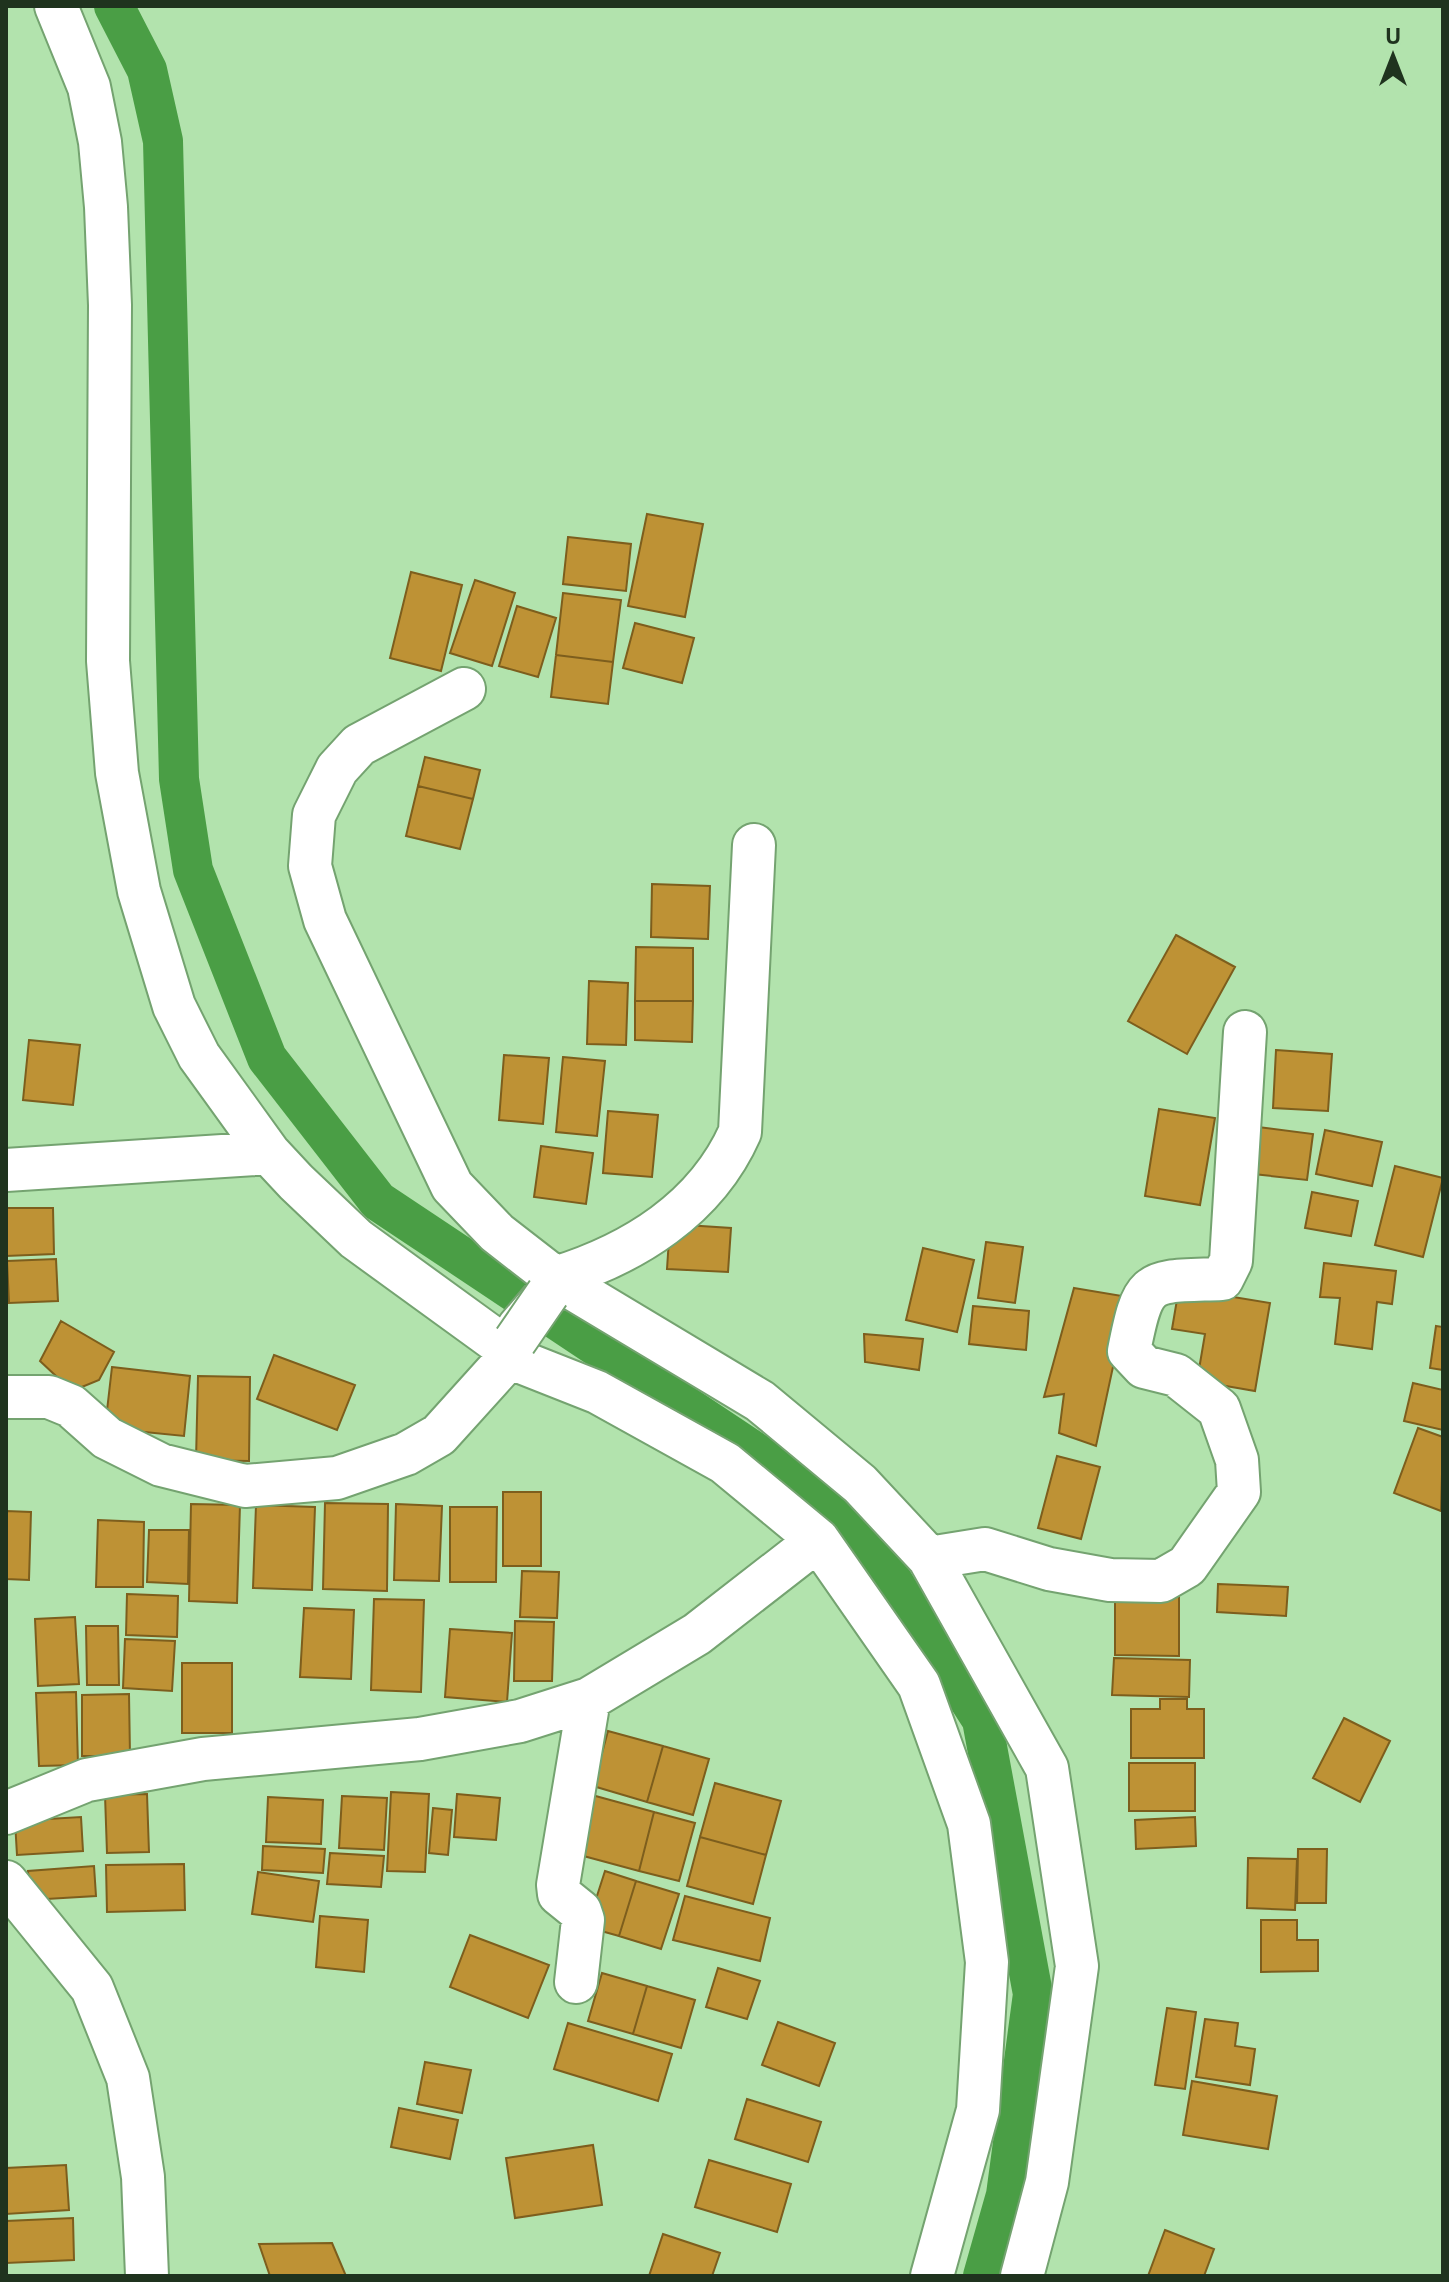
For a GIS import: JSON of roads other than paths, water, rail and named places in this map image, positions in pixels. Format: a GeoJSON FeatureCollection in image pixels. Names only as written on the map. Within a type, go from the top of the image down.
{"type":"FeatureCollection","features":[{"type":"Feature","properties":{"kind":"street"},"geometry":{"type":"LineString","coordinates":[[56,6],[89,87],[100,142],[106,207],[110,305],[108,661],[119,788],[139,891],[174,1006],[199,1056],[269,1153],[356,1239],[515,1341],[521,1362],[597,1392],[725,1463],[818,1540],[919,1685],[969,1824],[987,1962],[978,2110],[932,2276]]}},
{"type":"Feature","properties":{"kind":"street"},"geometry":{"type":"LineString","coordinates":[[464,689],[359,745],[337,769],[314,815],[310,866],[325,920],[452,1186],[551,1285],[760,1401],[860,1484],[929,1558],[1047,1768],[1077,1966],[1047,2182],[1022,2276]]}},
{"type":"Feature","properties":{"kind":"street"},"geometry":{"type":"LineString","coordinates":[[6,1397],[49,1397],[71,1406],[107,1438],[161,1465],[245,1486],[337,1478],[406,1454],[439,1435],[515,1341],[551,1285],[648,1237],[716,1178],[730,1155],[740,1132],[754,845]]}},
{"type":"Feature","properties":{"kind":"street"},"geometry":{"type":"LineString","coordinates":[[929,1558],[985,1549],[1064,1572],[1110,1580],[1161,1581],[1187,1566],[1239,1492],[1237,1460],[1219,1409],[1176,1375],[1144,1367],[1129,1351],[1139,1302],[1152,1287],[1170,1281],[1222,1279],[1231,1261],[1245,1032]]}},
{"type":"Feature","properties":{"kind":"street"},"geometry":{"type":"LineString","coordinates":[[6,1170],[269,1153]]}},
{"type":"Feature","properties":{"kind":"street"},"geometry":{"type":"LineString","coordinates":[[6,1813],[87,1780],[203,1759],[420,1739],[520,1721],[589,1699],[697,1634],[818,1540]]}},
{"type":"Feature","properties":{"kind":"street"},"geometry":{"type":"LineString","coordinates":[[576,1982],[583,1920],[580,1911],[559,1894],[558,1885],[589,1699]]}},
{"type":"Feature","properties":{"kind":"street"},"geometry":{"type":"LineString","coordinates":[[6,1882],[92,1988],[128,2078],[143,2177],[147,2276]]}},
{"type":"Feature","properties":{"kind":"waterway"},"geometry":{"type":"LineString","coordinates":[[114,6],[147,70],[163,141],[179,779],[193,870],[267,1058],[378,1201],[797,1480],[883,1566],[982,1720],[1033,1994],[1006,2195],[983,2276]]}}]}
